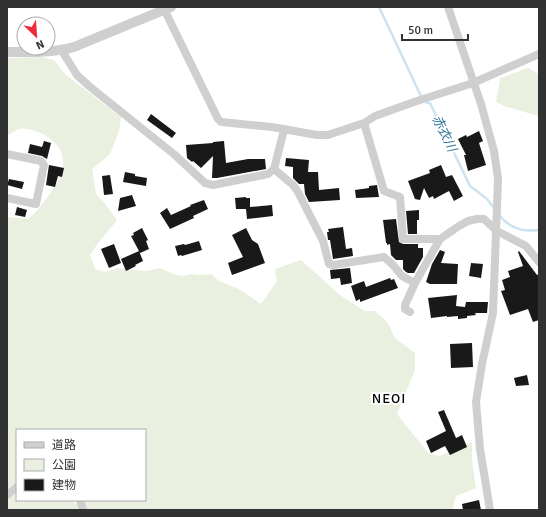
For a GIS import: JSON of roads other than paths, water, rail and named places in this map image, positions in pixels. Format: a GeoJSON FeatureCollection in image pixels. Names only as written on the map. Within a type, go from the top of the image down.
{"type":"FeatureCollection","features":[{"type":"Feature","properties":{"kind":"street"},"geometry":{"type":"LineString","coordinates":[[448,7],[494,151],[498,179],[493,313],[482,364],[476,402],[480,449],[490,510]]}},
{"type":"Feature","properties":{"kind":"street"},"geometry":{"type":"LineString","coordinates":[[7,52],[62,51],[74,48],[166,8],[218,119],[221,122],[272,127],[317,135],[328,134],[364,123],[375,116],[414,102],[473,84],[539,54]]}},
{"type":"Feature","properties":{"kind":"street"},"geometry":{"type":"LineString","coordinates":[[62,51],[77,75],[175,156],[205,183],[213,185],[268,174],[274,169],[284,130]]}},
{"type":"Feature","properties":{"kind":"street"},"geometry":{"type":"LineString","coordinates":[[364,123],[384,191],[400,197],[403,239],[440,240]]}},
{"type":"Feature","properties":{"kind":"street"},"geometry":{"type":"LineString","coordinates":[[7,154],[42,161],[44,165],[36,204],[7,198]]}},
{"type":"Feature","properties":{"kind":"street"},"geometry":{"type":"LineString","coordinates":[[274,169],[293,185],[298,192],[323,241],[329,264],[333,265],[384,257],[394,265],[402,276],[415,283]]}},
{"type":"Feature","properties":{"kind":"street"},"geometry":{"type":"LineString","coordinates":[[410,312],[406,309],[405,305],[415,283],[440,240],[459,226],[477,218],[484,219],[497,232],[526,246],[539,262]]}},
{"type":"Feature","properties":{"kind":"street"},"geometry":{"type":"LineString","coordinates":[[7,495],[16,488]]}},
{"type":"Feature","properties":{"kind":"waterway","name":"赤衣川"},"geometry":{"type":"LineString","coordinates":[[379,7],[420,94],[427,103],[430,103],[470,186],[487,199],[495,209]]}},
{"type":"Feature","properties":{"kind":"waterway","name":"赤衣川"},"geometry":{"type":"LineString","coordinates":[[499,215],[507,223],[522,230],[539,230]]}},
{"type":"Feature","properties":{"kind":"district","name":"NEOI"},"geometry":{"type":"Point","coordinates":[389,398]}}]}
